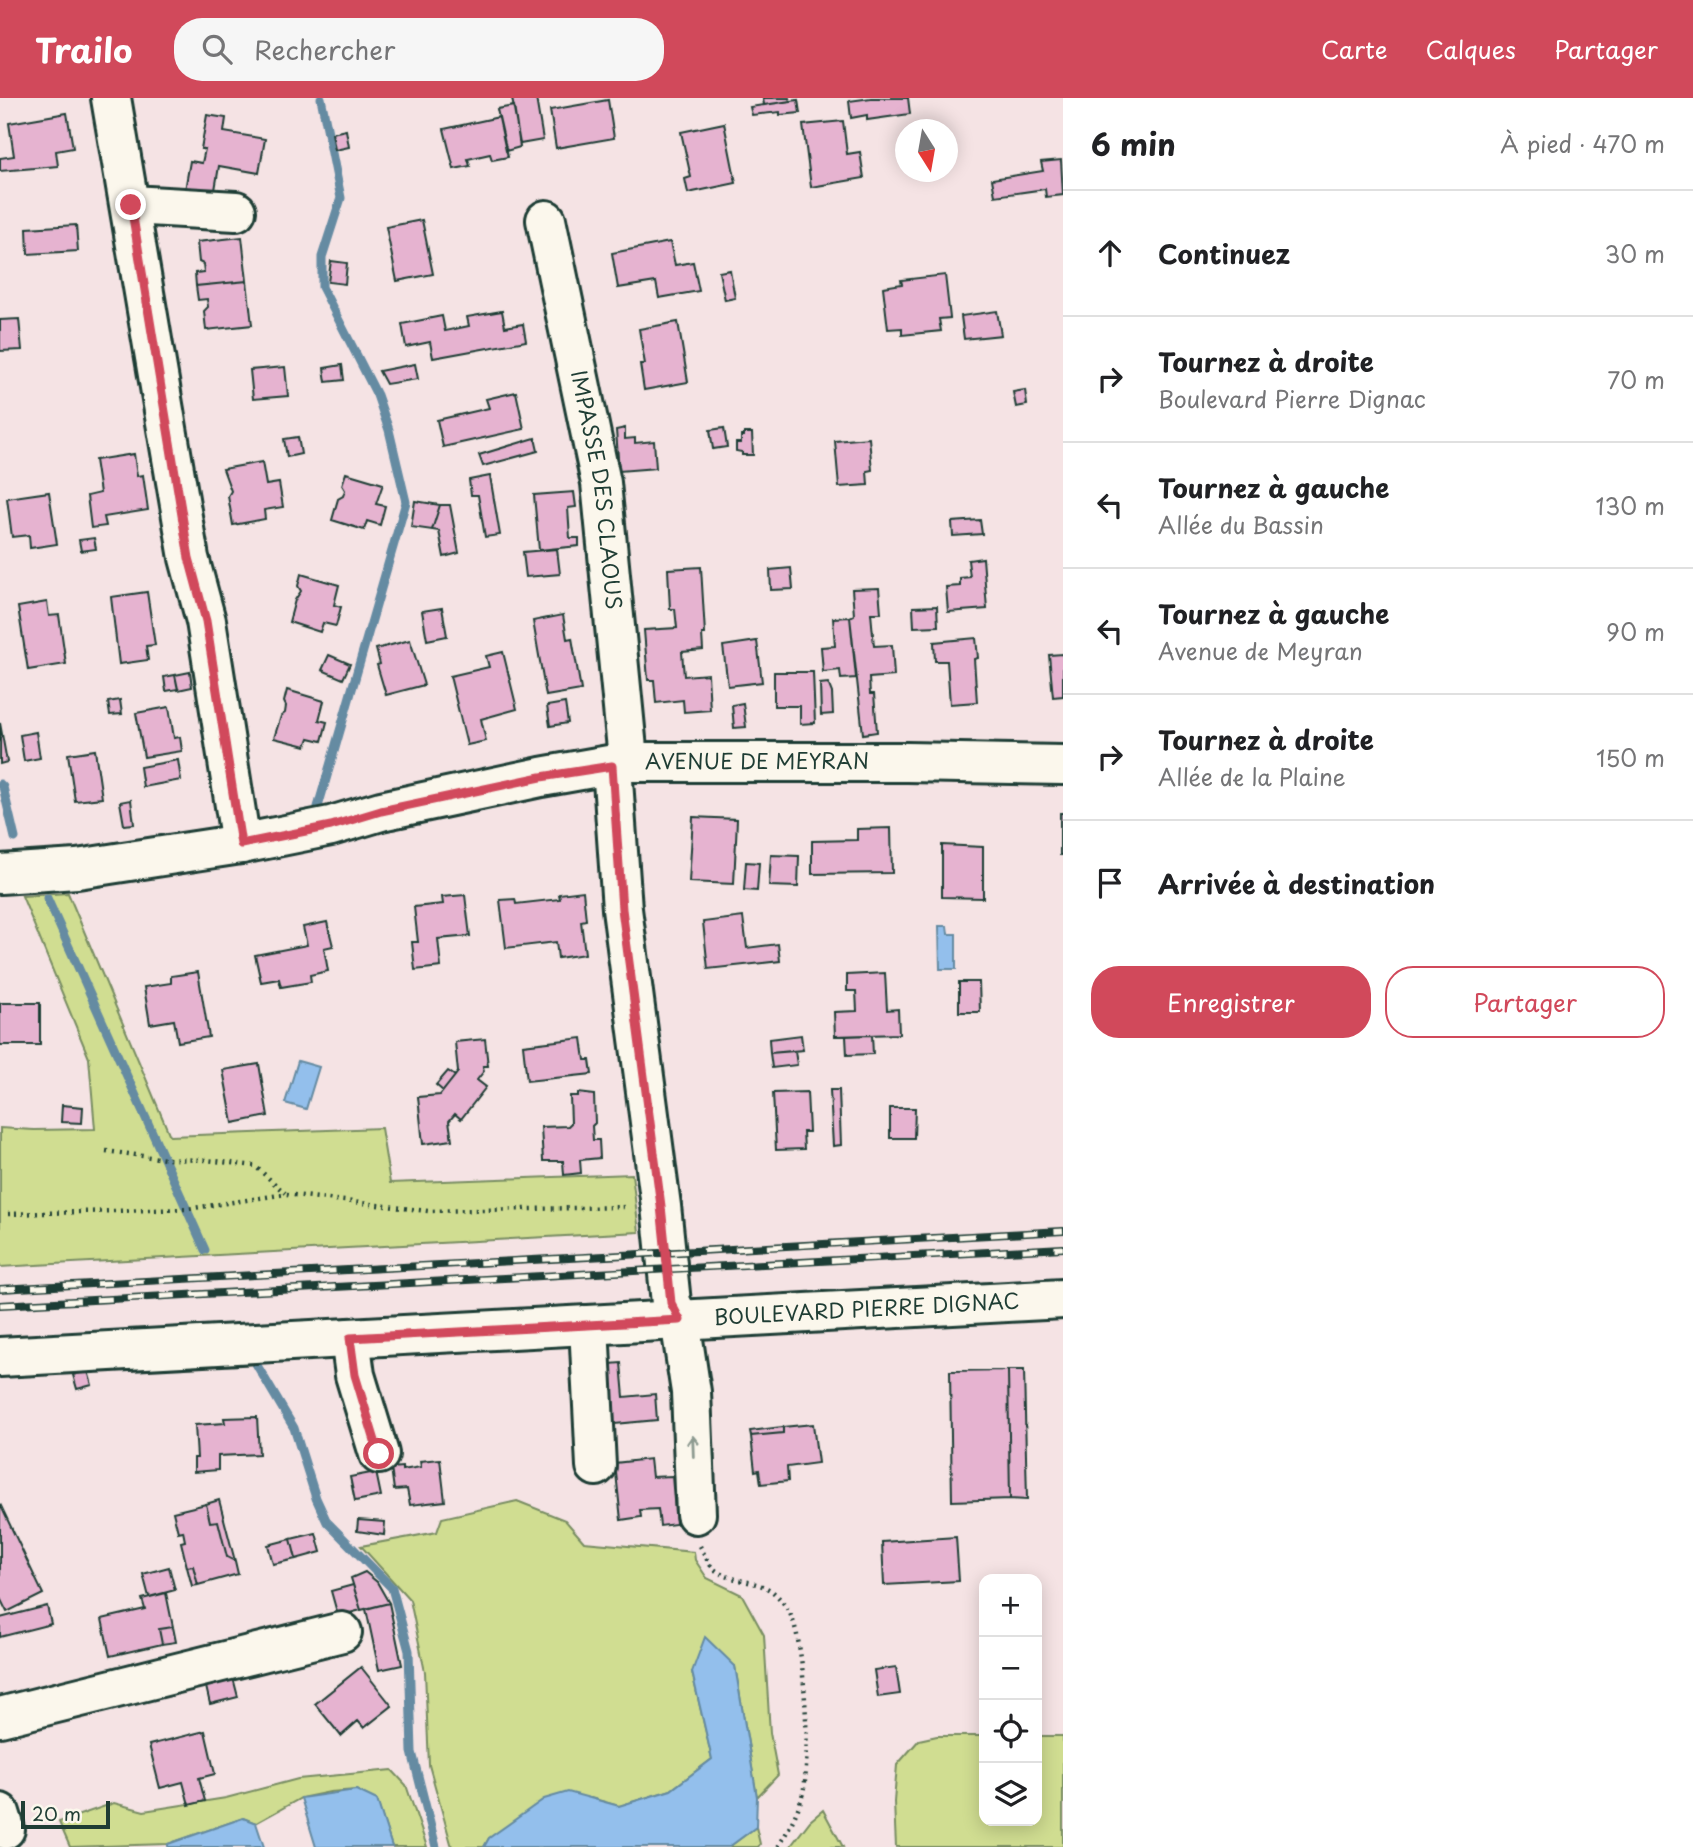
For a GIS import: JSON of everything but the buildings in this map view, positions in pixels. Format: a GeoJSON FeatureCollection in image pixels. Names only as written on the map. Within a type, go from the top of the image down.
{"type":"FeatureCollection","features":[{"type":"Feature","properties":{"kind":"street"},"geometry":{"type":"LineString","coordinates":[[111,98],[189,558],[206,621],[241,844]]}},
{"type":"Feature","properties":{"kind":"street"},"geometry":{"type":"LineString","coordinates":[[131,205],[236,211]]}},
{"type":"Feature","properties":{"kind":"street","name":"IMPASSE DES CLAOUS"},"geometry":{"type":"LineString","coordinates":[[545,220],[601,483],[627,749],[619,764],[622,909],[671,1303],[680,1320],[691,1392],[695,1514]]}},
{"type":"Feature","properties":{"kind":"street","name":"AVENUE DE MEYRAN"},"geometry":{"type":"LineString","coordinates":[[0,874],[77,869],[241,844],[331,826],[381,811],[619,764],[907,762],[1063,765]]}},
{"type":"Feature","properties":{"kind":"street","name":"BOULEVARD PIERRE DIGNAC"},"geometry":{"type":"LineString","coordinates":[[0,1357],[1063,1299]]}},
{"type":"Feature","properties":{"kind":"street"},"geometry":{"type":"LineString","coordinates":[[589,1325],[596,1466]]}},
{"type":"Feature","properties":{"kind":"street"},"geometry":{"type":"LineString","coordinates":[[350,1338],[355,1375],[379,1454]]}},
{"type":"Feature","properties":{"kind":"street"},"geometry":{"type":"LineString","coordinates":[[0,1717],[342,1632]]}},
{"type":"Feature","properties":{"kind":"street"},"geometry":{"type":"LineString","coordinates":[[0,1739],[177,1693]]}},
{"type":"Feature","properties":{"kind":"path"},"geometry":{"type":"LineString","coordinates":[[106,1151],[255,1166],[286,1194]]}},
{"type":"Feature","properties":{"kind":"path"},"geometry":{"type":"LineString","coordinates":[[8,1214],[187,1209],[286,1194],[428,1211],[661,1206]]}},
{"type":"Feature","properties":{"kind":"path"},"geometry":{"type":"LineString","coordinates":[[695,1514],[699,1544],[712,1568],[735,1580],[758,1584],[771,1591],[785,1606],[795,1627],[802,1668],[807,1762],[799,1804],[778,1847]]}},
{"type":"Feature","properties":{"kind":"green space"},"geometry":{"type":"Polygon","coordinates":[[[68,893],[170,1136],[381,1128],[390,1183],[632,1174],[639,1232],[0,1267],[0,1128],[95,1129],[89,1058],[22,896],[68,893]]]}},
{"type":"Feature","properties":{"kind":"green space"},"geometry":{"type":"Polygon","coordinates":[[[517,1501],[565,1520],[584,1542],[694,1552],[695,1560],[707,1578],[742,1595],[764,1635],[770,1733],[778,1775],[757,1797],[735,1666],[692,1672],[712,1759],[671,1790],[619,1806],[591,1798],[489,1838],[484,1847],[452,1847],[429,1765],[425,1672],[410,1600],[361,1546],[437,1532],[442,1518],[517,1501]]]}},
{"type":"Feature","properties":{"kind":"green space"},"geometry":{"type":"Polygon","coordinates":[[[937,1736],[979,1736],[979,1826],[1042,1826],[1042,1736],[1063,1736],[1063,1847],[896,1847],[894,1802],[897,1765],[919,1740],[937,1736]]]}},
{"type":"Feature","properties":{"kind":"green space"},"geometry":{"type":"Polygon","coordinates":[[[392,1770],[406,1785],[427,1847],[392,1847],[377,1801],[356,1790],[301,1798],[256,1823],[243,1818],[168,1844],[70,1847],[59,1822],[114,1803],[144,1811],[226,1798],[298,1779],[392,1770]]]}},
{"type":"Feature","properties":{"kind":"green space"},"geometry":{"type":"Polygon","coordinates":[[[823,1810],[843,1847],[790,1847],[810,1821],[823,1810]]]}},
{"type":"Feature","properties":{"kind":"green space"},"geometry":{"type":"Polygon","coordinates":[[[756,1827],[760,1844],[758,1847],[729,1847],[756,1827]]]}},
{"type":"Feature","properties":{"kind":"water"},"geometry":{"type":"Polygon","coordinates":[[[939,926],[947,926],[948,934],[956,934],[956,969],[940,969],[939,926]]]}},
{"type":"Feature","properties":{"kind":"water"},"geometry":{"type":"Polygon","coordinates":[[[298,1061],[319,1067],[306,1109],[285,1103],[298,1061]]]}},
{"type":"Feature","properties":{"kind":"water"},"geometry":{"type":"Polygon","coordinates":[[[705,1637],[735,1666],[757,1797],[756,1827],[729,1847],[484,1847],[489,1838],[544,1799],[568,1792],[619,1806],[671,1790],[712,1759],[692,1672],[705,1637]]]}},
{"type":"Feature","properties":{"kind":"water"},"geometry":{"type":"Polygon","coordinates":[[[356,1790],[377,1800],[392,1847],[316,1847],[301,1798],[356,1790]]]}},
{"type":"Feature","properties":{"kind":"water"},"geometry":{"type":"Polygon","coordinates":[[[243,1818],[256,1823],[264,1847],[168,1847],[168,1844],[243,1818]]]}},
{"type":"Feature","properties":{"kind":"waterway"},"geometry":{"type":"LineString","coordinates":[[318,807],[406,502],[389,430],[377,395],[322,287],[322,257],[341,198],[321,98]]}},
{"type":"Feature","properties":{"kind":"waterway"},"geometry":{"type":"LineString","coordinates":[[0,784],[15,838]]}},
{"type":"Feature","properties":{"kind":"waterway"},"geometry":{"type":"LineString","coordinates":[[47,898],[205,1250]]}},
{"type":"Feature","properties":{"kind":"waterway"},"geometry":{"type":"LineString","coordinates":[[255,1362],[294,1428],[316,1498],[327,1522],[392,1588],[409,1651],[412,1752],[436,1847]]}},
{"type":"Feature","properties":{"kind":"railway"},"geometry":{"type":"LineString","coordinates":[[0,1289],[1063,1231]]}},
{"type":"Feature","properties":{"kind":"railway"},"geometry":{"type":"LineString","coordinates":[[0,1305],[1063,1248]]}},
{"type":"Feature","properties":{"kind":"route"},"geometry":{"type":"LineString","coordinates":[[131,205],[189,558],[206,621],[241,844],[541,777],[612,766],[622,909],[671,1303],[680,1320],[350,1338],[355,1375],[379,1454]]}}]}
